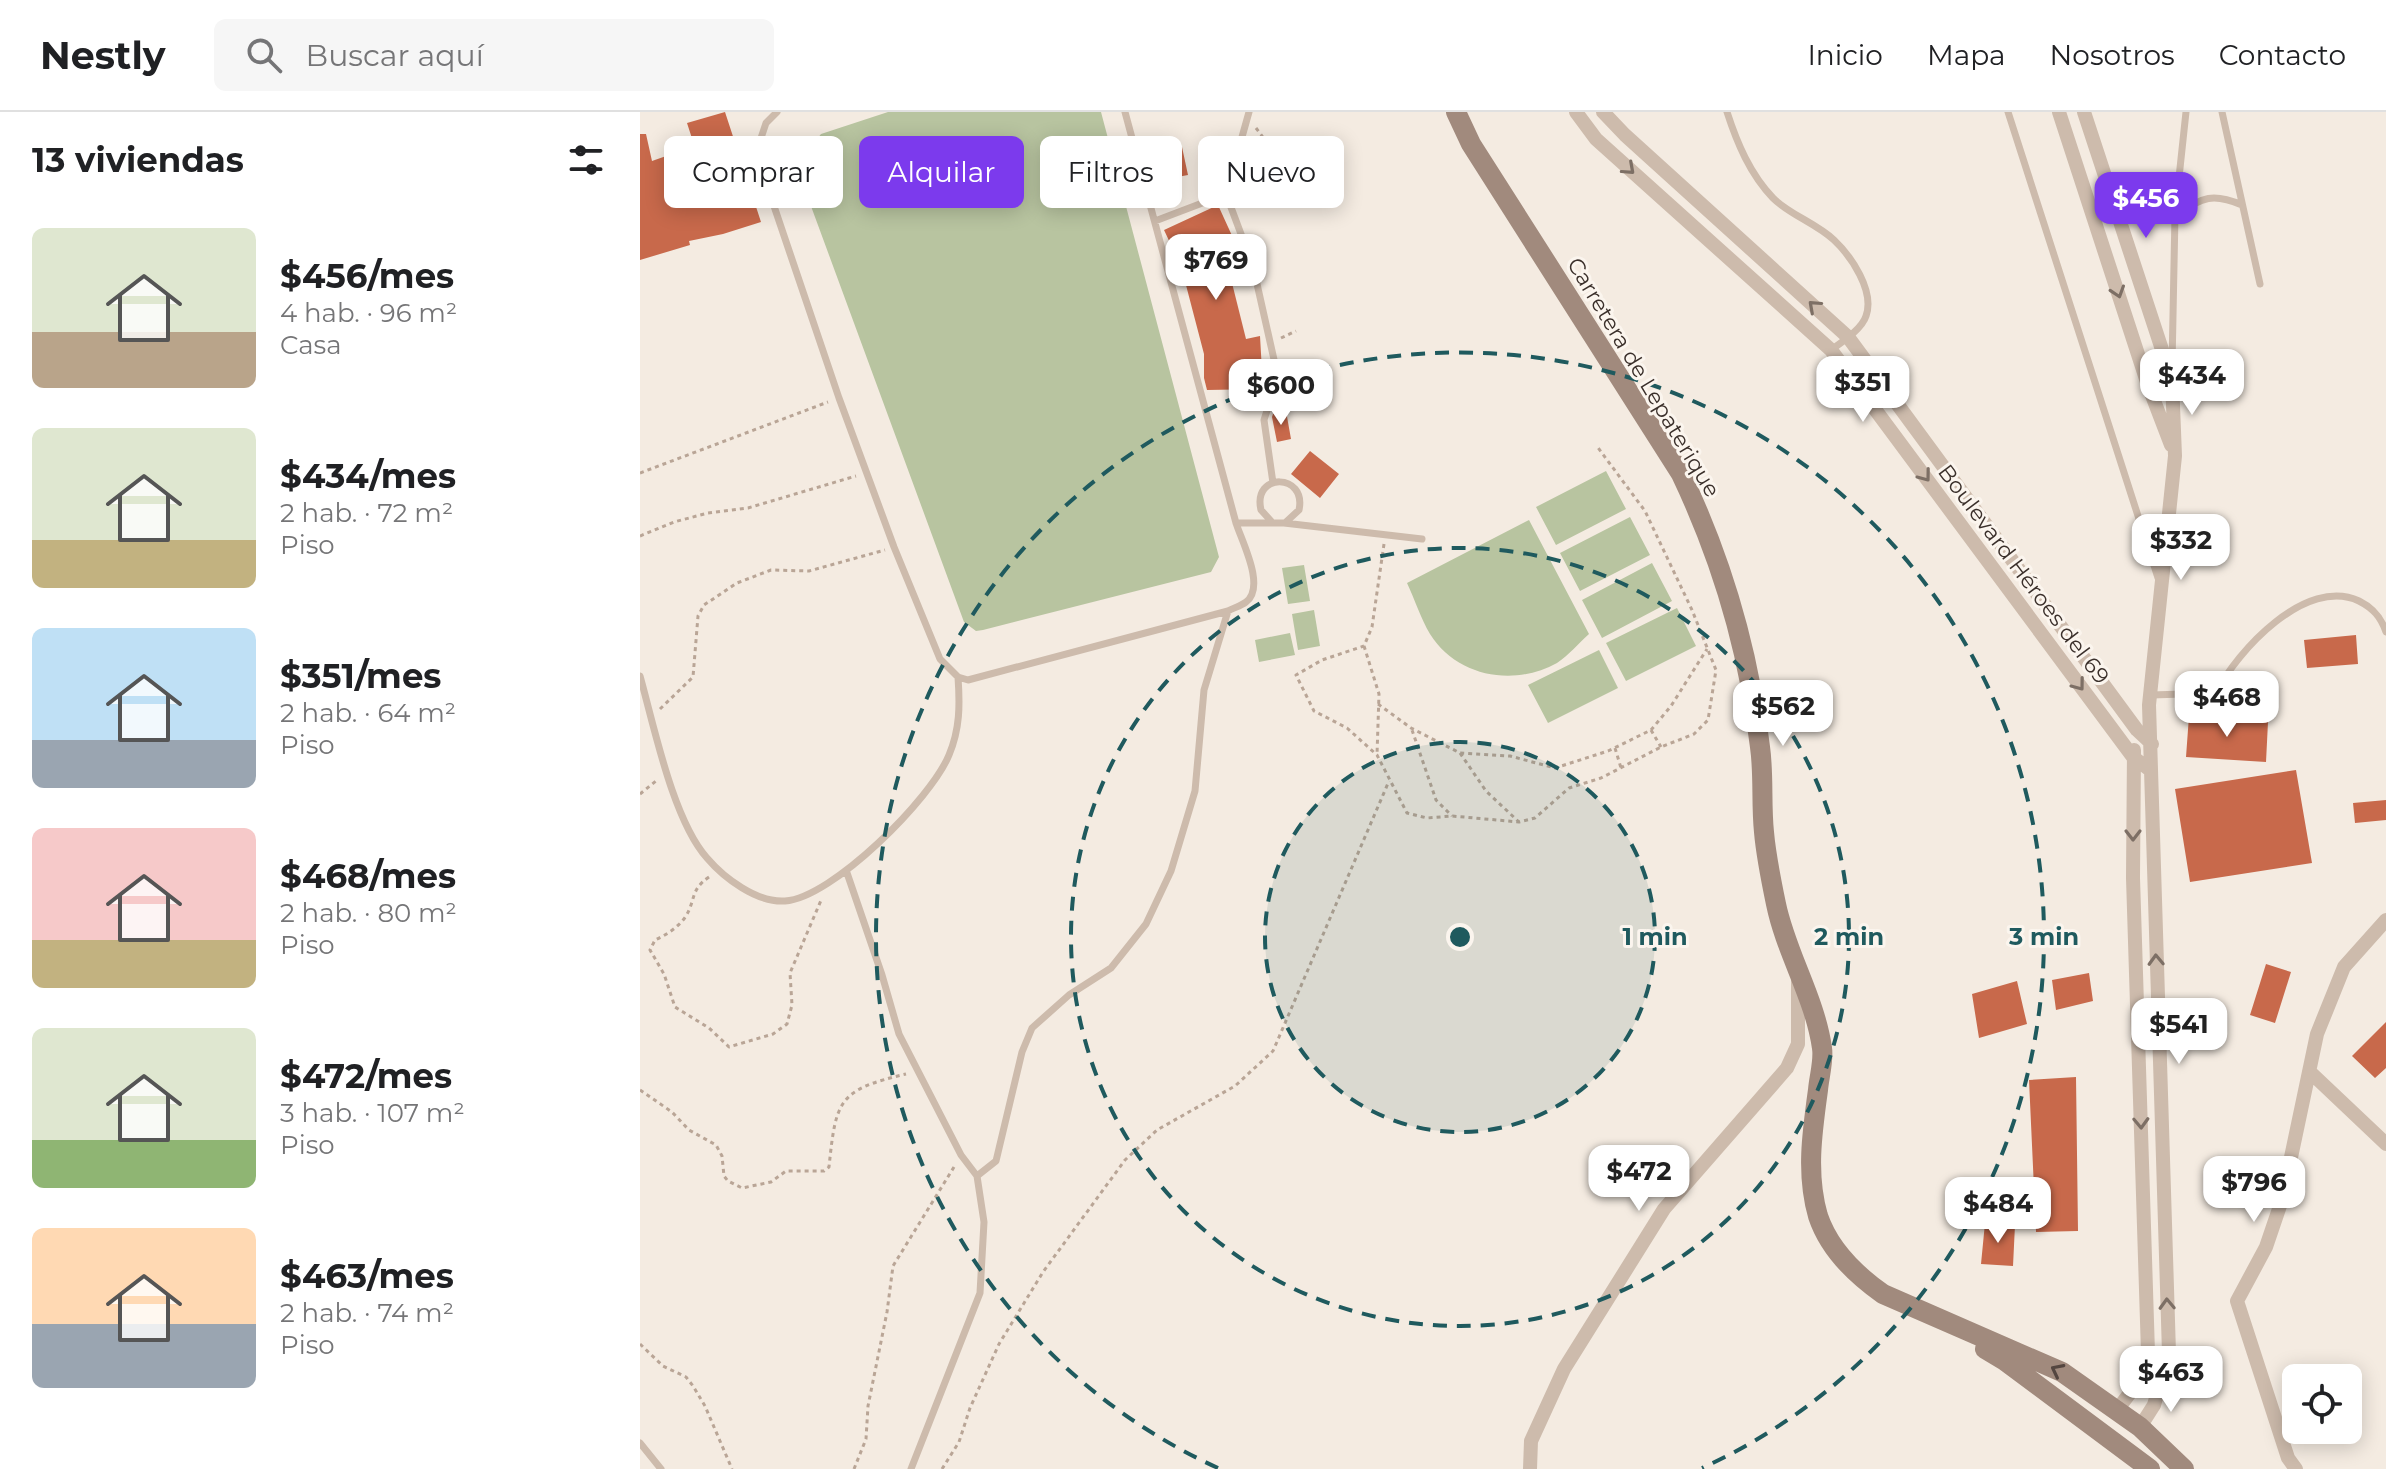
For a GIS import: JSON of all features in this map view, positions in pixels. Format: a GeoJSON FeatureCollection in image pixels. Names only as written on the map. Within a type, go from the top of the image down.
{"type":"FeatureCollection","features":[{"type":"Feature","properties":{"kind":"main road","name":"Carretera de Lepaterique"},"geometry":{"type":"LineString","coordinates":[[1456,112],[1471,144],[1681,474],[1706,527],[1743,648],[1761,749],[1764,832],[1777,907],[1823,1051],[1810,1151],[1812,1190],[1819,1220],[1833,1246],[1859,1277],[1883,1294],[2062,1372],[2118,1418],[2140,1427],[2184,1469]]}},
{"type":"Feature","properties":{"kind":"main road","name":"Carretera de Lepaterique"},"geometry":{"type":"LineString","coordinates":[[1470,112],[1507,199]]}},
{"type":"Feature","properties":{"kind":"main road","name":"Carretera de Lepaterique"},"geometry":{"type":"LineString","coordinates":[[1947,1321],[2150,1469]]}},
{"type":"Feature","properties":{"kind":"main road"},"geometry":{"type":"LineString","coordinates":[[2058,1400],[2118,1418],[2157,1469]]}},
{"type":"Feature","properties":{"kind":"street","name":"Boulevard Héroes del 69"},"geometry":{"type":"LineString","coordinates":[[1576,112],[1596,139],[1831,350],[2133,757],[2150,770]]}},
{"type":"Feature","properties":{"kind":"street","name":"Boulevard Héroes del 69"},"geometry":{"type":"LineString","coordinates":[[1603,112],[1848,337],[2137,730],[2152,744]]}},
{"type":"Feature","properties":{"kind":"street"},"geometry":{"type":"LineString","coordinates":[[2059,112],[2148,385],[2175,456]]}},
{"type":"Feature","properties":{"kind":"street"},"geometry":{"type":"LineString","coordinates":[[2084,112],[2172,380],[2175,456],[2149,700],[2169,1353],[2154,1405],[2140,1427]]}},
{"type":"Feature","properties":{"kind":"street"},"geometry":{"type":"LineString","coordinates":[[2118,1418],[2148,1353],[2133,878],[2133,757],[2137,730],[2149,700]]}},
{"type":"Feature","properties":{"kind":"street"},"geometry":{"type":"LineString","coordinates":[[2296,1469],[2288,1458],[2237,1301],[2266,1247],[2282,1200],[2317,1034],[2344,967],[2386,920]]}},
{"type":"Feature","properties":{"kind":"street"},"geometry":{"type":"LineString","coordinates":[[1530,1469],[1531,1441],[1564,1369],[1664,1209],[1787,1068],[1798,1044],[1798,975]]}},
{"type":"Feature","properties":{"kind":"street"},"geometry":{"type":"LineString","coordinates":[[2309,1071],[2386,1144]]}},
{"type":"Feature","properties":{"kind":"lane"},"geometry":{"type":"LineString","coordinates":[[777,112],[766,123],[756,153],[839,398],[894,547],[940,659],[958,677],[968,680],[1228,611],[1247,602],[1254,592],[1255,579],[1236,523],[1125,112]]}},
{"type":"Feature","properties":{"kind":"lane"},"geometry":{"type":"LineString","coordinates":[[1727,112],[1735,137],[1756,177],[1775,200],[1835,241],[1859,272],[1867,297],[1866,317],[1831,350]]}},
{"type":"Feature","properties":{"kind":"lane"},"geometry":{"type":"LineString","coordinates":[[2008,112],[2161,586]]}},
{"type":"Feature","properties":{"kind":"lane"},"geometry":{"type":"LineString","coordinates":[[2172,380],[2175,215],[2186,112]]}},
{"type":"Feature","properties":{"kind":"lane"},"geometry":{"type":"LineString","coordinates":[[2222,112],[2260,284]]}},
{"type":"Feature","properties":{"kind":"lane"},"geometry":{"type":"LineString","coordinates":[[1242,136],[1248,115]]}},
{"type":"Feature","properties":{"kind":"lane"},"geometry":{"type":"LineString","coordinates":[[2175,215],[2203,199],[2221,196],[2243,205]]}},
{"type":"Feature","properties":{"kind":"lane"},"geometry":{"type":"LineString","coordinates":[[1155,221],[1198,205]]}},
{"type":"Feature","properties":{"kind":"lane"},"geometry":{"type":"LineString","coordinates":[[1231,208],[1253,266],[1270,342],[1276,382],[1264,420],[1273,483]]}},
{"type":"Feature","properties":{"kind":"lane"},"geometry":{"type":"LineString","coordinates":[[1286,482],[1300,496],[1299,510],[1290,520],[1280,523],[1264,516],[1259,503],[1262,491],[1273,483],[1286,482]]}},
{"type":"Feature","properties":{"kind":"lane"},"geometry":{"type":"LineString","coordinates":[[1236,523],[1280,523],[1422,539]]}},
{"type":"Feature","properties":{"kind":"lane"},"geometry":{"type":"LineString","coordinates":[[2149,700],[2216,693],[2227,670],[2285,612],[2325,595],[2351,597],[2372,607],[2386,632]]}},
{"type":"Feature","properties":{"kind":"lane"},"geometry":{"type":"LineString","coordinates":[[977,1176],[996,1161],[1022,1052],[1032,1028],[1069,995],[1111,968],[1146,924],[1171,871],[1195,791],[1204,690],[1228,611]]}},
{"type":"Feature","properties":{"kind":"lane"},"geometry":{"type":"LineString","coordinates":[[640,676],[665,768],[689,830],[705,856],[719,870],[748,891],[767,900],[799,899],[824,885],[885,836],[924,797],[949,756],[960,714],[958,677]]}},
{"type":"Feature","properties":{"kind":"lane"},"geometry":{"type":"LineString","coordinates":[[846,870],[899,1034],[961,1155],[977,1176],[984,1222],[980,1293],[911,1469]]}},
{"type":"Feature","properties":{"kind":"lane"},"geometry":{"type":"LineString","coordinates":[[640,1443],[661,1469]]}},
{"type":"Feature","properties":{"kind":"path"},"geometry":{"type":"LineString","coordinates":[[1248,115],[1263,136]]}},
{"type":"Feature","properties":{"kind":"path"},"geometry":{"type":"LineString","coordinates":[[1270,342],[1296,331]]}},
{"type":"Feature","properties":{"kind":"path"},"geometry":{"type":"LineString","coordinates":[[640,473],[839,398]]}},
{"type":"Feature","properties":{"kind":"path"},"geometry":{"type":"LineString","coordinates":[[1364,646],[1322,660],[1296,675],[1314,711],[1347,728],[1377,755],[1407,813],[1427,818],[1452,816],[1519,822],[1535,818],[1569,788],[1694,734],[1708,720],[1716,670],[1692,610],[1645,511],[1596,445]]}},
{"type":"Feature","properties":{"kind":"path"},"geometry":{"type":"LineString","coordinates":[[640,536],[674,522],[708,513],[748,508],[867,473]]}},
{"type":"Feature","properties":{"kind":"path"},"geometry":{"type":"LineString","coordinates":[[1377,755],[1379,694],[1364,646],[1372,627],[1385,536]]}},
{"type":"Feature","properties":{"kind":"path"},"geometry":{"type":"LineString","coordinates":[[651,717],[693,677],[698,616],[704,605],[737,583],[771,570],[809,571],[894,547]]}},
{"type":"Feature","properties":{"kind":"path"},"geometry":{"type":"LineString","coordinates":[[1378,704],[1411,728],[1460,753],[1510,756],[1555,768],[1615,747],[1651,730],[1671,706],[1707,649]]}},
{"type":"Feature","properties":{"kind":"path"},"geometry":{"type":"LineString","coordinates":[[1411,728],[1436,800],[1452,816]]}},
{"type":"Feature","properties":{"kind":"path"},"geometry":{"type":"LineString","coordinates":[[1651,730],[1661,747]]}},
{"type":"Feature","properties":{"kind":"path"},"geometry":{"type":"LineString","coordinates":[[1615,747],[1621,768]]}},
{"type":"Feature","properties":{"kind":"path"},"geometry":{"type":"LineString","coordinates":[[1460,753],[1486,791],[1519,822]]}},
{"type":"Feature","properties":{"kind":"path"},"geometry":{"type":"LineString","coordinates":[[640,794],[653,784],[665,768]]}},
{"type":"Feature","properties":{"kind":"path"},"geometry":{"type":"LineString","coordinates":[[942,1469],[959,1442],[970,1408],[999,1344],[1043,1272],[1125,1160],[1157,1130],[1235,1086],[1273,1051],[1389,781]]}},
{"type":"Feature","properties":{"kind":"path"},"geometry":{"type":"LineString","coordinates":[[719,870],[700,883],[686,916],[669,933],[655,940],[650,950],[664,974],[675,1007],[709,1028],[729,1047],[773,1034],[787,1024],[792,1005],[790,973],[822,902],[824,885]]}},
{"type":"Feature","properties":{"kind":"path"},"geometry":{"type":"LineString","coordinates":[[640,1090],[672,1112],[689,1130],[716,1145],[722,1156],[724,1176],[742,1188],[771,1182],[786,1171],[824,1171],[829,1167],[833,1123],[841,1103],[869,1083],[919,1071]]}},
{"type":"Feature","properties":{"kind":"path"},"geometry":{"type":"LineString","coordinates":[[854,1469],[866,1439],[868,1406],[893,1266],[961,1155]]}},
{"type":"Feature","properties":{"kind":"path"},"geometry":{"type":"LineString","coordinates":[[640,1344],[663,1366],[686,1377],[693,1386],[732,1469]]}},
{"type":"Feature","properties":{"kind":"green space"},"geometry":{"type":"Polygon","coordinates":[[[888,112],[1101,112],[1107,136],[1040,136],[1040,208],[1126,208],[1219,557],[1211,572],[983,630],[976,631],[964,622],[812,208],[843,208],[843,136],[819,136],[888,112]]]}},
{"type":"Feature","properties":{"kind":"green space"},"geometry":{"type":"Polygon","coordinates":[[[1606,471],[1626,509],[1556,545],[1536,507],[1606,471]]]}},
{"type":"Feature","properties":{"kind":"green space"},"geometry":{"type":"Polygon","coordinates":[[[1630,517],[1650,555],[1580,591],[1560,553],[1630,517]]]}},
{"type":"Feature","properties":{"kind":"green space"},"geometry":{"type":"Polygon","coordinates":[[[1529,520],[1589,634],[1557,663],[1540,670],[1523,675],[1488,674],[1455,660],[1441,649],[1430,634],[1407,583],[1529,520]]]}},
{"type":"Feature","properties":{"kind":"green space"},"geometry":{"type":"Polygon","coordinates":[[[1652,563],[1672,601],[1602,638],[1582,600],[1652,563]]]}},
{"type":"Feature","properties":{"kind":"green space"},"geometry":{"type":"Polygon","coordinates":[[[1304,565],[1310,601],[1288,604],[1282,568],[1304,565]]]}},
{"type":"Feature","properties":{"kind":"green space"},"geometry":{"type":"Polygon","coordinates":[[[1677,608],[1696,646],[1626,681],[1606,643],[1677,608]]]}},
{"type":"Feature","properties":{"kind":"green space"},"geometry":{"type":"Polygon","coordinates":[[[1314,610],[1320,646],[1298,650],[1292,614],[1314,610]]]}},
{"type":"Feature","properties":{"kind":"green space"},"geometry":{"type":"Polygon","coordinates":[[[1290,633],[1295,655],[1259,662],[1255,640],[1290,633]]]}},
{"type":"Feature","properties":{"kind":"green space"},"geometry":{"type":"Polygon","coordinates":[[[1599,650],[1618,688],[1548,723],[1528,685],[1599,650]]]}},
{"type":"Feature","properties":{"kind":"building"},"geometry":{"type":"Polygon","coordinates":[[[725,112],[733,136],[691,136],[687,123],[725,112]]]}},
{"type":"Feature","properties":{"kind":"building"},"geometry":{"type":"Polygon","coordinates":[[[640,134],[646,134],[652,161],[664,157],[664,208],[756,208],[761,222],[689,241],[690,245],[640,260],[640,134]]]}},
{"type":"Feature","properties":{"kind":"building"},"geometry":{"type":"Polygon","coordinates":[[[1182,147],[1188,175],[1182,176],[1182,147]]]}},
{"type":"Feature","properties":{"kind":"building"},"geometry":{"type":"Polygon","coordinates":[[[1212,208],[1219,208],[1239,251],[1225,255],[1246,339],[1260,336],[1263,389],[1207,390],[1204,354],[1181,266],[1164,230],[1212,208]]]}},
{"type":"Feature","properties":{"kind":"building"},"geometry":{"type":"Polygon","coordinates":[[[1286,411],[1291,439],[1277,442],[1272,417],[1286,411]]]}},
{"type":"Feature","properties":{"kind":"building"},"geometry":{"type":"Polygon","coordinates":[[[1310,451],[1339,474],[1320,498],[1291,474],[1310,451]]]}},
{"type":"Feature","properties":{"kind":"building"},"geometry":{"type":"Polygon","coordinates":[[[2356,635],[2358,664],[2307,668],[2304,640],[2356,635]]]}},
{"type":"Feature","properties":{"kind":"building"},"geometry":{"type":"Polygon","coordinates":[[[2189,716],[2268,722],[2266,762],[2186,757],[2189,716]]]}},
{"type":"Feature","properties":{"kind":"building"},"geometry":{"type":"Polygon","coordinates":[[[2296,770],[2312,863],[2190,882],[2175,789],[2296,770]]]}},
{"type":"Feature","properties":{"kind":"building"},"geometry":{"type":"Polygon","coordinates":[[[2386,800],[2386,820],[2355,823],[2353,803],[2386,800]]]}},
{"type":"Feature","properties":{"kind":"building"},"geometry":{"type":"Polygon","coordinates":[[[2266,964],[2291,972],[2275,1023],[2250,1015],[2266,964]]]}},
{"type":"Feature","properties":{"kind":"building"},"geometry":{"type":"Polygon","coordinates":[[[2089,973],[2093,1001],[2056,1010],[2052,980],[2089,973]]]}},
{"type":"Feature","properties":{"kind":"building"},"geometry":{"type":"Polygon","coordinates":[[[2017,981],[2027,1024],[1979,1038],[1972,994],[2017,981]]]}},
{"type":"Feature","properties":{"kind":"building"},"geometry":{"type":"Polygon","coordinates":[[[2386,1022],[2386,1068],[2375,1078],[2352,1056],[2386,1022]]]}},
{"type":"Feature","properties":{"kind":"building"},"geometry":{"type":"Polygon","coordinates":[[[2076,1077],[2078,1231],[2036,1232],[2029,1080],[2076,1077]]]}},
{"type":"Feature","properties":{"kind":"building"},"geometry":{"type":"Polygon","coordinates":[[[1985,1223],[2015,1225],[2013,1266],[1981,1264],[1985,1223]]]}}]}
